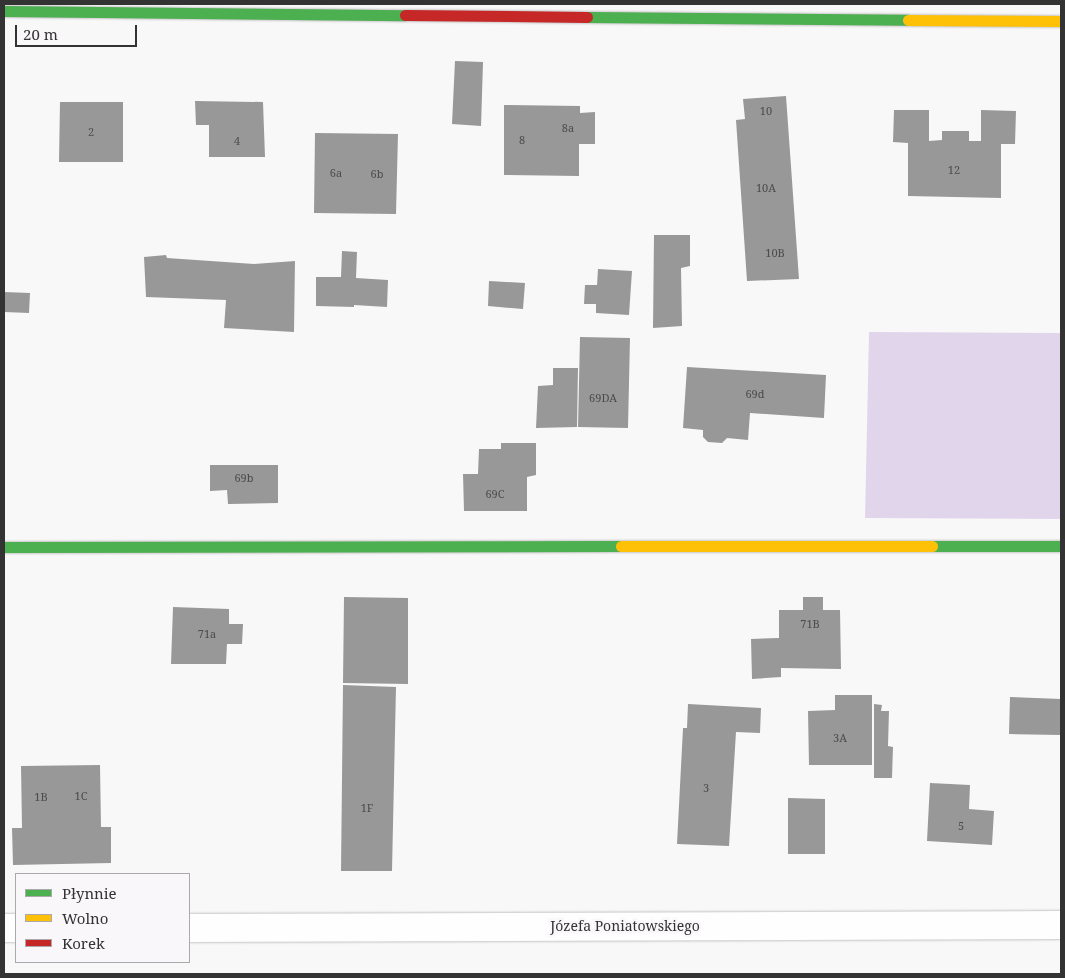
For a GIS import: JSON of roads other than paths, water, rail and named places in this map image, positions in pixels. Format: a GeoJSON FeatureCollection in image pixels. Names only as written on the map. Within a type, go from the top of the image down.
{"type":"FeatureCollection","features":[{"type":"Feature","properties":{"kind":"street"},"geometry":{"type":"LineString","coordinates":[[4,12],[883,11],[1061,21]]}},
{"type":"Feature","properties":{"kind":"street"},"geometry":{"type":"LineString","coordinates":[[4,547],[1061,546]]}},
{"type":"Feature","properties":{"kind":"street","name":"Józefa Poniatowskiego"},"geometry":{"type":"LineString","coordinates":[[190,928],[1061,925]]}}]}
